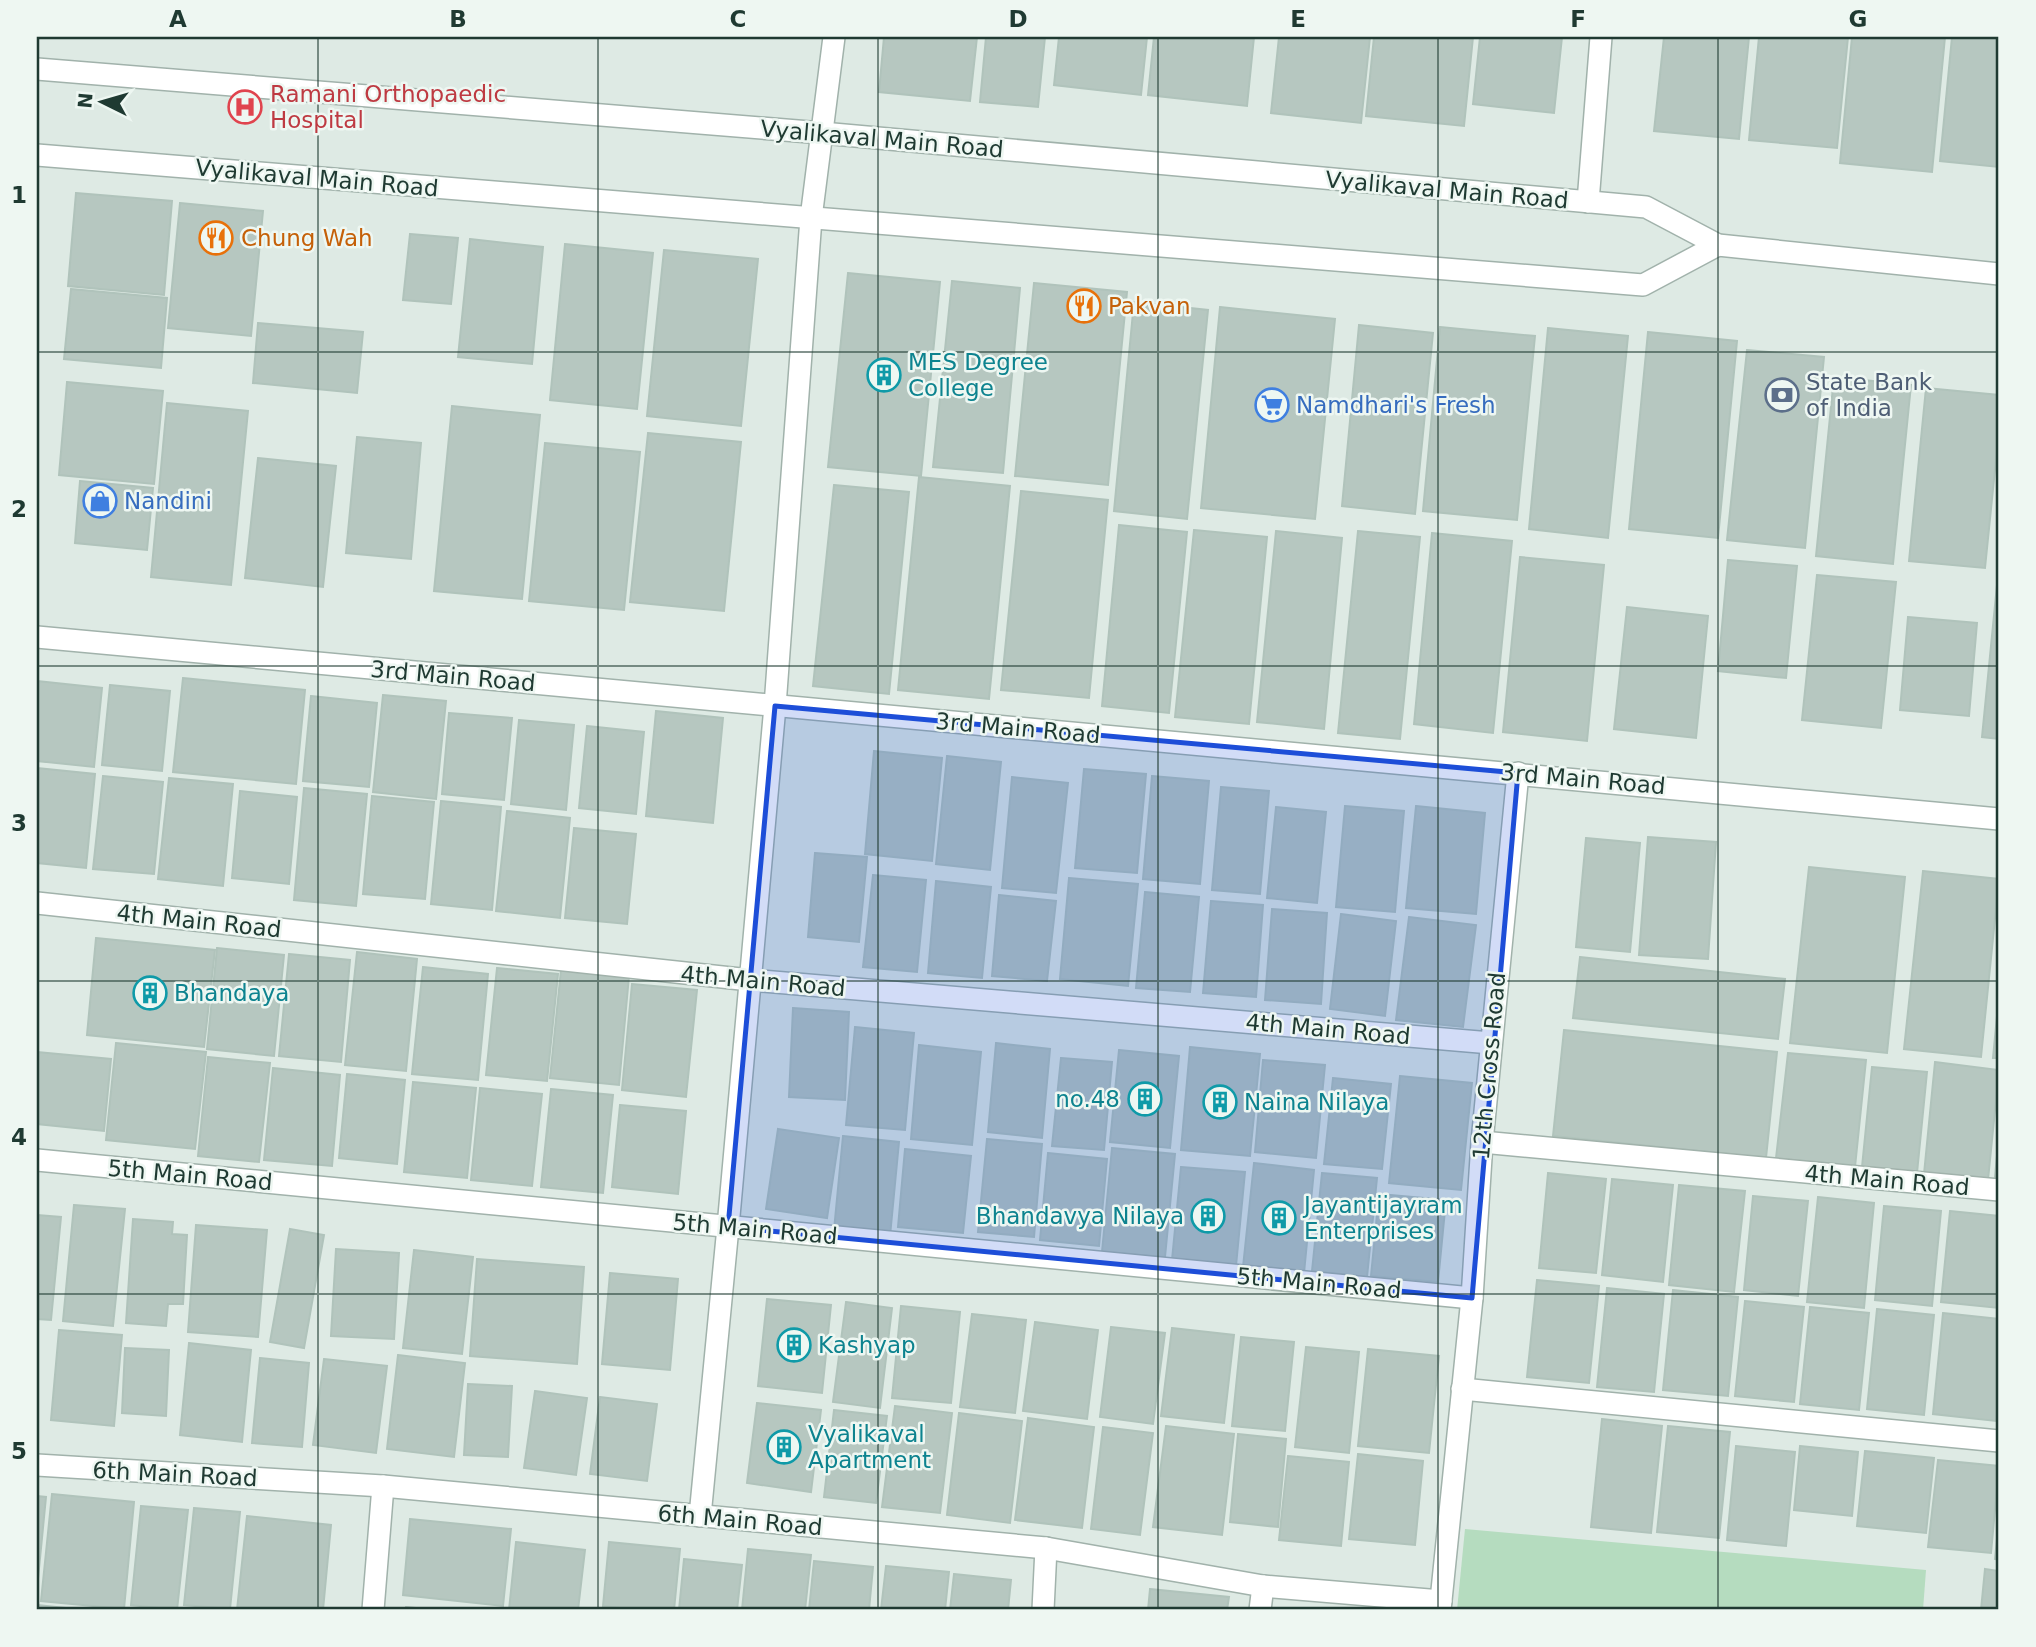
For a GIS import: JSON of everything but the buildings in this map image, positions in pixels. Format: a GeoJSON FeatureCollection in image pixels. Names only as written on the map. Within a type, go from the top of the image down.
{"type":"FeatureCollection","features":[{"type":"Feature","properties":{"kind":"street"},"geometry":{"type":"LineString","coordinates":[[700,1516],[775,706],[811,218],[834,37]]}},
{"type":"Feature","properties":{"kind":"street"},"geometry":{"type":"LineString","coordinates":[[1588,202],[1601,37]]}},
{"type":"Feature","properties":{"kind":"street","name":"Vyalikaval Main Road"},"geometry":{"type":"LineString","coordinates":[[37,69],[822,133],[1646,207],[1718,245],[1999,275]]}},
{"type":"Feature","properties":{"kind":"street","name":"Vyalikaval Main Road"},"geometry":{"type":"LineString","coordinates":[[37,155],[1643,285],[1718,245]]}},
{"type":"Feature","properties":{"kind":"street","name":"3rd Main Road"},"geometry":{"type":"LineString","coordinates":[[37,637],[1999,818]]}},
{"type":"Feature","properties":{"kind":"street","name":"12th Cross Road"},"geometry":{"type":"LineString","coordinates":[[1441,1606],[1472,1298],[1482,1142],[1518,773]]}},
{"type":"Feature","properties":{"kind":"street","name":"4th Main Road"},"geometry":{"type":"LineString","coordinates":[[37,903],[750,980],[1491,1043]]}},
{"type":"Feature","properties":{"kind":"street","name":"4th Main Road"},"geometry":{"type":"LineString","coordinates":[[1482,1142],[1999,1190]]}},
{"type":"Feature","properties":{"kind":"street","name":"5th Main Road"},"geometry":{"type":"LineString","coordinates":[[37,1160],[1472,1298]]}},
{"type":"Feature","properties":{"kind":"street"},"geometry":{"type":"LineString","coordinates":[[1462,1389],[1999,1441]]}},
{"type":"Feature","properties":{"kind":"street","name":"6th Main Road"},"geometry":{"type":"LineString","coordinates":[[37,1465],[383,1486],[1046,1548],[1263,1586],[1441,1606]]}},
{"type":"Feature","properties":{"kind":"street"},"geometry":{"type":"LineString","coordinates":[[373,1610],[383,1486]]}},
{"type":"Feature","properties":{"kind":"street"},"geometry":{"type":"LineString","coordinates":[[1043,1610],[1046,1548]]}},
{"type":"Feature","properties":{"kind":"street"},"geometry":{"type":"LineString","coordinates":[[1260,1610],[1263,1586]]}},
{"type":"Feature","properties":{"kind":"highlighted area"},"geometry":{"type":"Polygon","coordinates":[[[775,706],[1518,773],[1472,1298],[728,1227],[775,706]]]}},
{"type":"Feature","properties":{"kind":"green space"},"geometry":{"type":"Polygon","coordinates":[[[1465,1529],[1926,1570],[1923,1610],[1457,1610],[1465,1529]]]}},
{"type":"Feature","properties":{"kind":"place","name":"Ramani Orthopaedic Hospital"},"geometry":{"type":"Point","coordinates":[245,107]}},
{"type":"Feature","properties":{"kind":"place","name":"Chung Wah"},"geometry":{"type":"Point","coordinates":[216,238]}},
{"type":"Feature","properties":{"kind":"place","name":"Pakvan"},"geometry":{"type":"Point","coordinates":[1084,306]}},
{"type":"Feature","properties":{"kind":"place","name":"MES Degree College"},"geometry":{"type":"Point","coordinates":[884,375]}},
{"type":"Feature","properties":{"kind":"place","name":"State Bank of India"},"geometry":{"type":"Point","coordinates":[1782,395]}},
{"type":"Feature","properties":{"kind":"place","name":"Namdhari's Fresh"},"geometry":{"type":"Point","coordinates":[1272,405]}},
{"type":"Feature","properties":{"kind":"place","name":"Nandini"},"geometry":{"type":"Point","coordinates":[100,501]}},
{"type":"Feature","properties":{"kind":"place","name":"Bhandaya"},"geometry":{"type":"Point","coordinates":[150,993]}},
{"type":"Feature","properties":{"kind":"place","name":"no.48"},"geometry":{"type":"Point","coordinates":[1145,1099]}},
{"type":"Feature","properties":{"kind":"place","name":"Naina Nilaya"},"geometry":{"type":"Point","coordinates":[1220,1102]}},
{"type":"Feature","properties":{"kind":"place","name":"Bhandavya Nilaya"},"geometry":{"type":"Point","coordinates":[1208,1216]}},
{"type":"Feature","properties":{"kind":"place","name":"Jayantijayram Enterprises"},"geometry":{"type":"Point","coordinates":[1279,1218]}},
{"type":"Feature","properties":{"kind":"place","name":"Kashyap"},"geometry":{"type":"Point","coordinates":[794,1345]}},
{"type":"Feature","properties":{"kind":"place","name":"Vyalikaval Apartment"},"geometry":{"type":"Point","coordinates":[784,1447]}}]}
